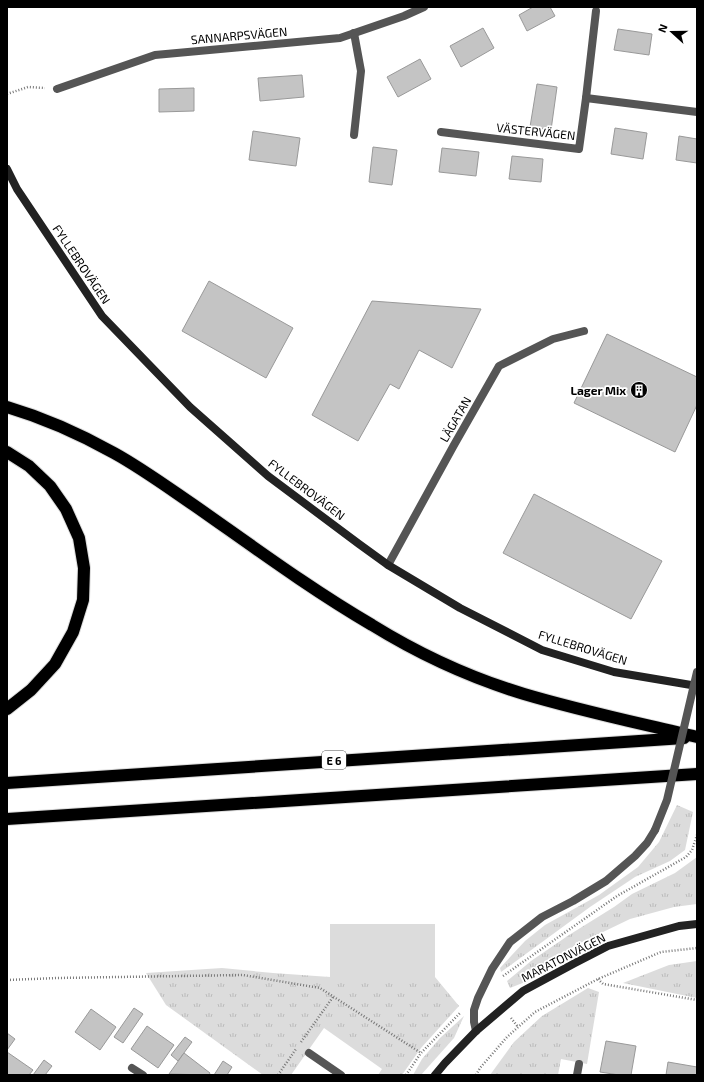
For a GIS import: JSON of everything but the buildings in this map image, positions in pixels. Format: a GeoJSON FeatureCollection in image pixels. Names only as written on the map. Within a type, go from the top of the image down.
{"type":"FeatureCollection","features":[{"type":"Feature","properties":{"kind":"highway"},"geometry":{"type":"LineString","coordinates":[[7,407],[27,413],[74,433],[114,453],[158,480],[315,590],[372,626],[425,654],[474,677],[523,694],[577,709],[697,737]]}},
{"type":"Feature","properties":{"kind":"highway"},"geometry":{"type":"LineString","coordinates":[[7,452],[34,470],[50,486],[66,509],[79,538],[84,568],[83,600],[73,632],[56,664],[31,690],[7,709]]}},
{"type":"Feature","properties":{"kind":"highway","name":"E 6"},"geometry":{"type":"LineString","coordinates":[[7,782],[697,737]]}},
{"type":"Feature","properties":{"kind":"highway"},"geometry":{"type":"LineString","coordinates":[[7,819],[697,774]]}},
{"type":"Feature","properties":{"kind":"street","name":"SANNARPSVÄGEN"},"geometry":{"type":"LineString","coordinates":[[57,89],[155,55],[340,38],[404,16],[424,7]]}},
{"type":"Feature","properties":{"kind":"street","name":"VÄSTERVÄGEN"},"geometry":{"type":"LineString","coordinates":[[441,132],[579,149],[596,11]]}},
{"type":"Feature","properties":{"kind":"street"},"geometry":{"type":"LineString","coordinates":[[354,33],[361,71],[354,135]]}},
{"type":"Feature","properties":{"kind":"street"},"geometry":{"type":"LineString","coordinates":[[586,98],[697,112]]}},
{"type":"Feature","properties":{"kind":"street","name":"FYLLEBROVÄGEN"},"geometry":{"type":"LineString","coordinates":[[7,169],[16,189],[102,316],[190,407],[268,476],[388,564],[460,608],[542,650],[614,672],[697,686]]}},
{"type":"Feature","properties":{"kind":"street","name":"LÄGATAN"},"geometry":{"type":"LineString","coordinates":[[388,564],[499,366],[553,338],[584,331]]}},
{"type":"Feature","properties":{"kind":"street"},"geometry":{"type":"LineString","coordinates":[[476,1031],[474,1010],[478,998],[492,969],[510,942],[542,917],[606,881],[635,856],[646,843],[654,830],[667,800],[697,672]]}},
{"type":"Feature","properties":{"kind":"street","name":"MARATONVÄGEN"},"geometry":{"type":"LineString","coordinates":[[435,1075],[476,1031],[523,991],[608,946],[679,926],[697,924]]}},
{"type":"Feature","properties":{"kind":"street"},"geometry":{"type":"LineString","coordinates":[[309,1053],[341,1075]]}},
{"type":"Feature","properties":{"kind":"street"},"geometry":{"type":"LineString","coordinates":[[577,1075],[578,1064]]}},
{"type":"Feature","properties":{"kind":"street"},"geometry":{"type":"LineString","coordinates":[[132,1068],[143,1075]]}},
{"type":"Feature","properties":{"kind":"path"},"geometry":{"type":"LineString","coordinates":[[7,94],[28,87],[57,89]]}},
{"type":"Feature","properties":{"kind":"path"},"geometry":{"type":"LineString","coordinates":[[500,980],[509,972],[617,896],[686,857],[696,844],[697,835]]}},
{"type":"Feature","properties":{"kind":"path"},"geometry":{"type":"LineString","coordinates":[[476,1075],[502,1042],[535,1012],[598,979],[661,952],[697,948]]}},
{"type":"Feature","properties":{"kind":"path"},"geometry":{"type":"LineString","coordinates":[[7,980],[243,975],[320,988],[421,1053]]}},
{"type":"Feature","properties":{"kind":"path"},"geometry":{"type":"LineString","coordinates":[[598,979],[603,984],[697,1000]]}},
{"type":"Feature","properties":{"kind":"path"},"geometry":{"type":"LineString","coordinates":[[278,1075],[333,997]]}},
{"type":"Feature","properties":{"kind":"path"},"geometry":{"type":"LineString","coordinates":[[406,1075],[421,1053],[462,1010],[478,998]]}},
{"type":"Feature","properties":{"kind":"path"},"geometry":{"type":"LineString","coordinates":[[503,1008],[518,1027]]}},
{"type":"Feature","properties":{"kind":"green space"},"geometry":{"type":"Polygon","coordinates":[[[677,805],[693,812],[685,850],[670,861],[635,877],[590,907],[501,972],[500,968],[525,941],[545,925],[599,895],[638,867],[659,842],[677,805]]]}},
{"type":"Feature","properties":{"kind":"green space"},"geometry":{"type":"Polygon","coordinates":[[[697,857],[697,904],[674,907],[630,919],[574,946],[525,982],[510,988],[507,981],[531,961],[632,894],[675,873],[697,857]]]}},
{"type":"Feature","properties":{"kind":"green space"},"geometry":{"type":"Polygon","coordinates":[[[330,924],[435,924],[435,977],[330,977],[330,924]]]}},
{"type":"Feature","properties":{"kind":"green space"},"geometry":{"type":"Polygon","coordinates":[[[697,961],[697,998],[623,983],[669,965],[697,961]]]}},
{"type":"Feature","properties":{"kind":"green space"},"geometry":{"type":"Polygon","coordinates":[[[222,968],[330,977],[435,977],[459,1006],[421,1048],[402,1075],[378,1075],[382,1069],[324,1028],[291,1075],[263,1075],[166,1005],[146,973],[222,968]]]}},
{"type":"Feature","properties":{"kind":"green space"},"geometry":{"type":"Polygon","coordinates":[[[588,988],[599,992],[587,1064],[561,1059],[558,1075],[490,1075],[514,1042],[542,1016],[588,988]]]}},
{"type":"Feature","properties":{"kind":"green space"},"geometry":{"type":"Polygon","coordinates":[[[464,1016],[454,1038],[421,1075],[413,1075],[422,1059],[440,1038],[464,1016]]]}},
{"type":"Feature","properties":{"kind":"place","name":"Lager Mix"},"geometry":{"type":"Point","coordinates":[639,390]}}]}
